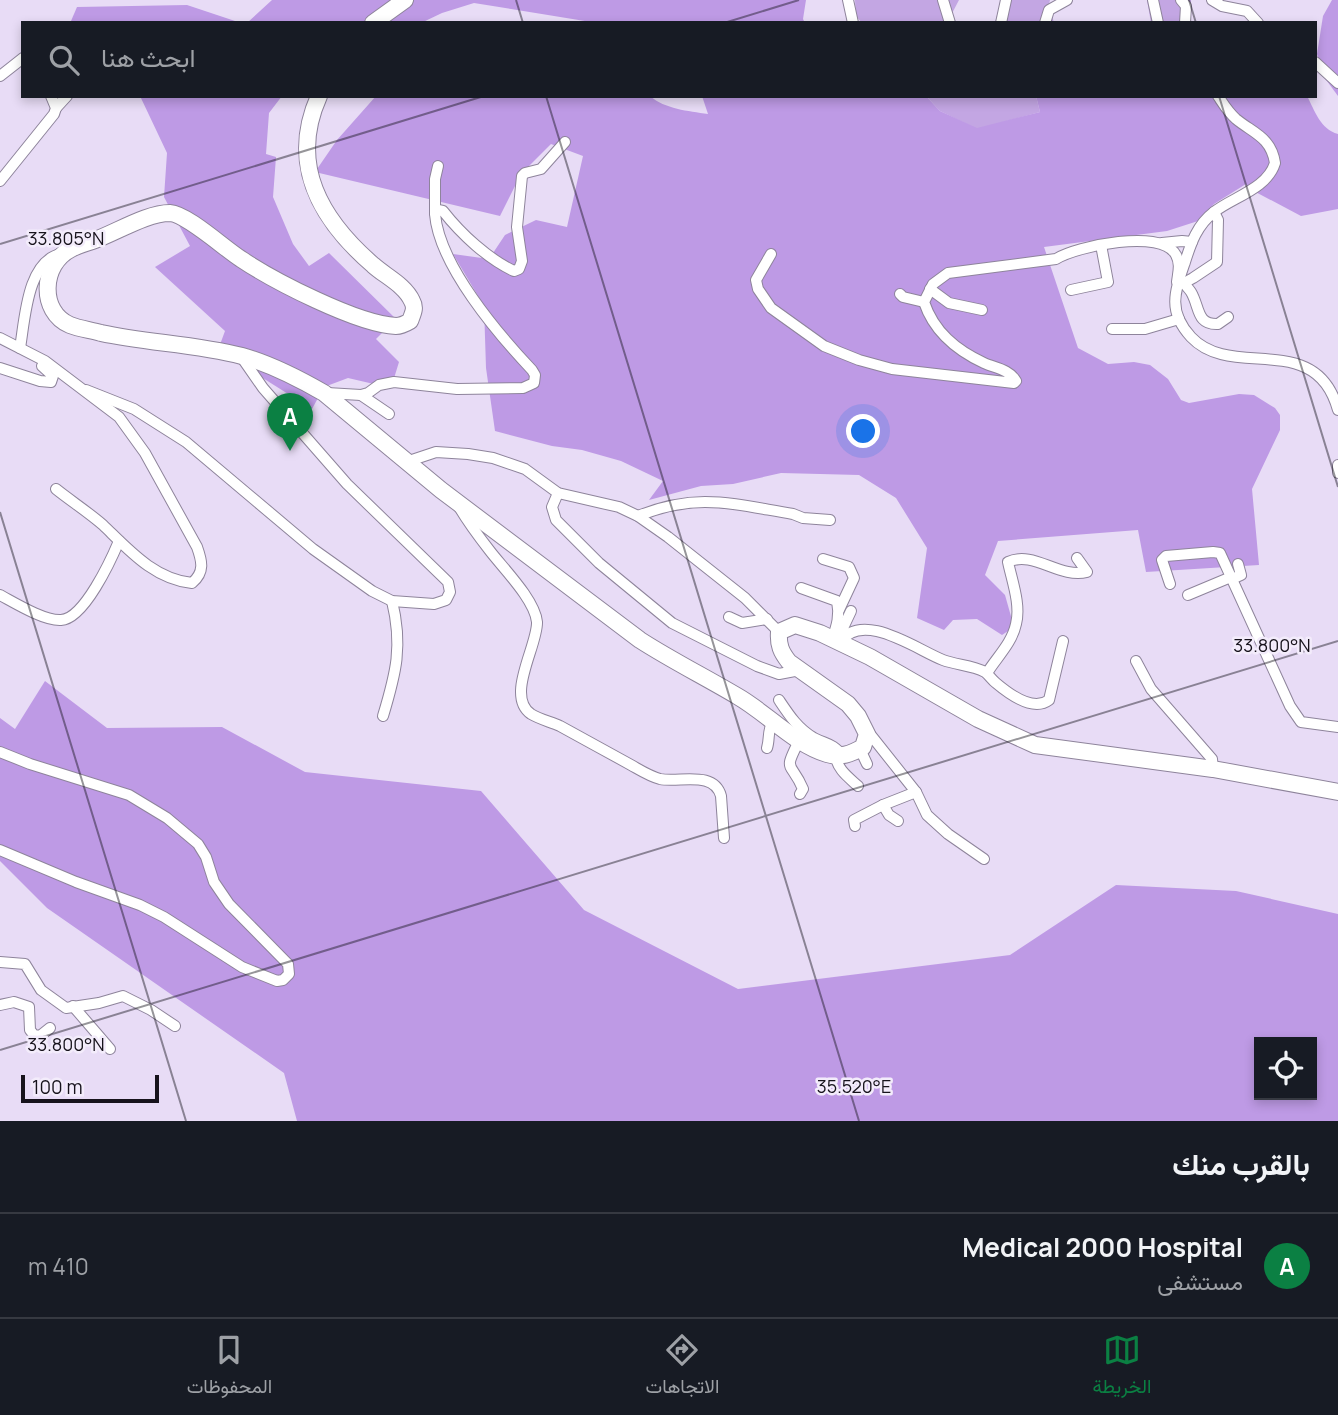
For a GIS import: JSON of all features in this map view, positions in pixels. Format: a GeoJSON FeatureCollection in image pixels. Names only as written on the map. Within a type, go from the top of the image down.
{"type":"FeatureCollection","features":[{"type":"Feature","properties":{"kind":"street"},"geometry":{"type":"LineString","coordinates":[[376,21],[405,0]]}},
{"type":"Feature","properties":{"kind":"street"},"geometry":{"type":"LineString","coordinates":[[848,0],[853,21]]}},
{"type":"Feature","properties":{"kind":"street"},"geometry":{"type":"LineString","coordinates":[[943,0],[949,21]]}},
{"type":"Feature","properties":{"kind":"street"},"geometry":{"type":"LineString","coordinates":[[1001,21],[1006,0]]}},
{"type":"Feature","properties":{"kind":"street"},"geometry":{"type":"LineString","coordinates":[[1046,21],[1049,10],[1067,0]]}},
{"type":"Feature","properties":{"kind":"street"},"geometry":{"type":"LineString","coordinates":[[1153,0],[1158,21]]}},
{"type":"Feature","properties":{"kind":"street"},"geometry":{"type":"LineString","coordinates":[[1181,0],[1186,6],[1185,21]]}},
{"type":"Feature","properties":{"kind":"street"},"geometry":{"type":"LineString","coordinates":[[1212,0],[1222,6],[1247,11],[1256,21]]}},
{"type":"Feature","properties":{"kind":"street"},"geometry":{"type":"LineString","coordinates":[[0,76],[21,60]]}},
{"type":"Feature","properties":{"kind":"street"},"geometry":{"type":"LineString","coordinates":[[1317,64],[1338,83]]}},
{"type":"Feature","properties":{"kind":"street"},"geometry":{"type":"LineString","coordinates":[[52,98],[55,108]]}},
{"type":"Feature","properties":{"kind":"street"},"geometry":{"type":"LineString","coordinates":[[0,181],[65,98]]}},
{"type":"Feature","properties":{"kind":"street"},"geometry":{"type":"LineString","coordinates":[[23,349],[32,286],[44,261],[137,222],[171,213],[186,218],[241,259],[276,280],[361,317],[403,325],[410,321],[415,311],[414,302],[346,239],[325,213],[314,192],[307,166],[307,146],[309,128],[318,98]]}},
{"type":"Feature","properties":{"kind":"street"},"geometry":{"type":"LineString","coordinates":[[1220,98],[1237,120],[1268,142],[1275,163],[1268,177],[1204,221],[1192,242],[1180,283],[1176,305],[1179,319],[1194,340],[1215,351],[1283,361],[1310,370],[1329,386],[1338,410]]}},
{"type":"Feature","properties":{"kind":"street"},"geometry":{"type":"LineString","coordinates":[[436,213],[443,211],[458,228],[498,262],[514,271],[519,269],[522,261],[517,227],[522,176],[541,169],[565,142]]}},
{"type":"Feature","properties":{"kind":"street"},"geometry":{"type":"LineString","coordinates":[[324,393],[361,395],[379,385],[394,382],[457,390],[523,388],[534,383],[535,375],[532,370],[502,338],[449,261],[440,240],[436,213],[435,179],[438,166]]}},
{"type":"Feature","properties":{"kind":"street"},"geometry":{"type":"LineString","coordinates":[[1180,283],[1217,262],[1218,220],[1214,212]]}},
{"type":"Feature","properties":{"kind":"street"},"geometry":{"type":"LineString","coordinates":[[924,302],[940,277],[958,270],[1056,259],[1069,251],[1134,241],[1192,242]]}},
{"type":"Feature","properties":{"kind":"street"},"geometry":{"type":"LineString","coordinates":[[1162,243],[1171,248],[1180,263],[1180,283],[1193,296],[1201,318],[1206,323],[1219,324],[1228,317]]}},
{"type":"Feature","properties":{"kind":"street"},"geometry":{"type":"LineString","coordinates":[[1071,290],[1108,282],[1101,246]]}},
{"type":"Feature","properties":{"kind":"street"},"geometry":{"type":"LineString","coordinates":[[62,254],[50,274],[47,286],[50,308],[57,318],[72,326],[108,334],[240,355],[271,365],[324,393],[453,499],[640,640],[672,661],[738,696],[800,740],[825,753],[864,757],[867,734],[860,721]]}},
{"type":"Feature","properties":{"kind":"street"},"geometry":{"type":"LineString","coordinates":[[771,254],[756,280],[758,289],[771,308],[824,345],[859,360],[892,369],[1014,383],[1016,381],[1011,374],[954,346],[934,323],[924,302]]}},
{"type":"Feature","properties":{"kind":"street"},"geometry":{"type":"LineString","coordinates":[[1193,296],[1201,272]]}},
{"type":"Feature","properties":{"kind":"street"},"geometry":{"type":"LineString","coordinates":[[930,289],[949,303],[982,310]]}},
{"type":"Feature","properties":{"kind":"street"},"geometry":{"type":"LineString","coordinates":[[900,294],[924,302]]}},
{"type":"Feature","properties":{"kind":"street"},"geometry":{"type":"LineString","coordinates":[[1112,329],[1145,329],[1179,319]]}},
{"type":"Feature","properties":{"kind":"street"},"geometry":{"type":"LineString","coordinates":[[0,338],[45,361],[119,417],[131,431],[197,547],[202,562],[201,572],[192,583],[169,578],[141,560],[101,524],[55,489]]}},
{"type":"Feature","properties":{"kind":"street"},"geometry":{"type":"LineString","coordinates":[[0,368],[51,382],[51,374],[23,349]]}},
{"type":"Feature","properties":{"kind":"street"},"geometry":{"type":"LineString","coordinates":[[86,390],[134,409],[186,442],[336,567],[372,591],[392,601],[440,603],[449,596],[450,587],[442,576],[347,484],[262,388],[240,355]]}},
{"type":"Feature","properties":{"kind":"street"},"geometry":{"type":"LineString","coordinates":[[361,395],[389,414]]}},
{"type":"Feature","properties":{"kind":"street"},"geometry":{"type":"LineString","coordinates":[[406,462],[436,452],[494,458],[525,469],[558,493],[611,505],[638,516],[729,586],[779,632]]}},
{"type":"Feature","properties":{"kind":"street"},"geometry":{"type":"LineString","coordinates":[[1338,465],[1338,473]]}},
{"type":"Feature","properties":{"kind":"street"},"geometry":{"type":"LineString","coordinates":[[558,493],[552,507],[556,520],[599,563],[672,624],[779,674],[800,670]]}},
{"type":"Feature","properties":{"kind":"street"},"geometry":{"type":"LineString","coordinates":[[453,499],[470,526],[519,587],[537,622],[522,681],[526,709],[532,715],[560,726],[655,778],[675,781],[701,779],[710,782],[719,789],[721,796],[724,838]]}},
{"type":"Feature","properties":{"kind":"street"},"geometry":{"type":"LineString","coordinates":[[638,516],[666,505],[699,500],[705,503],[720,501],[803,518],[830,520]]}},
{"type":"Feature","properties":{"kind":"street"},"geometry":{"type":"LineString","coordinates":[[0,595],[48,617],[60,620],[68,618],[89,596],[119,541]]}},
{"type":"Feature","properties":{"kind":"street"},"geometry":{"type":"LineString","coordinates":[[1170,584],[1162,560],[1170,554],[1220,553],[1282,693],[1301,722],[1338,727]]}},
{"type":"Feature","properties":{"kind":"street"},"geometry":{"type":"LineString","coordinates":[[987,673],[1017,624],[1018,609],[1008,562],[1022,558],[1069,574],[1087,572],[1077,558]]}},
{"type":"Feature","properties":{"kind":"street"},"geometry":{"type":"LineString","coordinates":[[823,559],[849,567],[854,578],[839,610],[838,640]]}},
{"type":"Feature","properties":{"kind":"street"},"geometry":{"type":"LineString","coordinates":[[1188,595],[1241,575],[1238,564]]}},
{"type":"Feature","properties":{"kind":"street"},"geometry":{"type":"LineString","coordinates":[[801,588],[837,601],[839,610]]}},
{"type":"Feature","properties":{"kind":"street"},"geometry":{"type":"LineString","coordinates":[[383,716],[398,656],[397,621],[392,601]]}},
{"type":"Feature","properties":{"kind":"street"},"geometry":{"type":"LineString","coordinates":[[838,640],[852,611]]}},
{"type":"Feature","properties":{"kind":"street"},"geometry":{"type":"LineString","coordinates":[[729,617],[742,623],[766,619]]}},
{"type":"Feature","properties":{"kind":"street"},"geometry":{"type":"LineString","coordinates":[[779,632],[795,625],[838,640],[978,719],[1035,745],[1213,769],[1338,792]]}},
{"type":"Feature","properties":{"kind":"street"},"geometry":{"type":"LineString","coordinates":[[838,640],[855,631],[878,632],[902,638],[924,655],[987,673],[993,681],[1013,695],[1028,703],[1042,705],[1052,694],[1063,641]]}},
{"type":"Feature","properties":{"kind":"street"},"geometry":{"type":"LineString","coordinates":[[779,632],[778,643],[783,655],[848,704],[916,792],[927,815],[966,848],[984,859]]}},
{"type":"Feature","properties":{"kind":"street"},"geometry":{"type":"LineString","coordinates":[[1136,661],[1151,689],[1212,759],[1213,769]]}},
{"type":"Feature","properties":{"kind":"street"},"geometry":{"type":"LineString","coordinates":[[779,700],[794,722],[814,738],[833,744],[839,756],[840,769],[858,786]]}},
{"type":"Feature","properties":{"kind":"street"},"geometry":{"type":"LineString","coordinates":[[766,748],[769,742],[767,734],[773,721]]}},
{"type":"Feature","properties":{"kind":"street"},"geometry":{"type":"LineString","coordinates":[[800,740],[790,757],[789,765],[802,785],[800,794]]}},
{"type":"Feature","properties":{"kind":"street"},"geometry":{"type":"LineString","coordinates":[[0,751],[50,771],[129,795],[167,818],[198,844],[214,883],[229,904],[288,964],[289,974],[283,980],[277,981],[242,967],[141,905],[76,882],[0,850]]}},
{"type":"Feature","properties":{"kind":"street"},"geometry":{"type":"LineString","coordinates":[[855,825],[854,820],[916,792]]}},
{"type":"Feature","properties":{"kind":"street"},"geometry":{"type":"LineString","coordinates":[[883,805],[889,815],[898,821]]}},
{"type":"Feature","properties":{"kind":"street"},"geometry":{"type":"LineString","coordinates":[[0,962],[24,964],[41,990],[66,1008],[123,996],[152,1010],[175,1026]]}},
{"type":"Feature","properties":{"kind":"street"},"geometry":{"type":"LineString","coordinates":[[0,1005],[14,1002],[29,1007],[30,1031],[34,1035],[40,1036],[50,1028]]}},
{"type":"Feature","properties":{"kind":"street"},"geometry":{"type":"LineString","coordinates":[[73,1006],[110,1049]]}},
{"type":"Feature","properties":{"kind":"shaded area"},"geometry":{"type":"Polygon","coordinates":[[[272,0],[806,0],[804,21],[585,21],[474,3],[425,21],[249,21],[272,0]]]}},
{"type":"Feature","properties":{"kind":"shaded area"},"geometry":{"type":"Polygon","coordinates":[[[855,0],[959,0],[948,21],[860,21],[856,16],[855,0]]]}},
{"type":"Feature","properties":{"kind":"shaded area"},"geometry":{"type":"Polygon","coordinates":[[[1001,0],[1050,0],[1053,21],[996,21],[1001,0]]]}},
{"type":"Feature","properties":{"kind":"shaded area"},"geometry":{"type":"Polygon","coordinates":[[[1147,0],[1191,0],[1190,21],[1151,21],[1147,0]]]}},
{"type":"Feature","properties":{"kind":"shaded area"},"geometry":{"type":"Polygon","coordinates":[[[1332,0],[1338,0],[1338,96],[1324,77],[1317,54],[1323,16],[1332,0]]]}},
{"type":"Feature","properties":{"kind":"shaded area"},"geometry":{"type":"Polygon","coordinates":[[[187,5],[235,21],[71,21],[77,7],[187,5]]]}},
{"type":"Feature","properties":{"kind":"shaded area"},"geometry":{"type":"Polygon","coordinates":[[[141,98],[280,98],[269,113],[266,154],[276,157],[273,197],[293,244],[309,266],[329,253],[396,319],[376,339],[399,362],[391,388],[348,378],[324,387],[312,409],[218,350],[225,331],[155,267],[190,246],[164,197],[167,153],[141,98]]]}},
{"type":"Feature","properties":{"kind":"shaded area"},"geometry":{"type":"Polygon","coordinates":[[[374,98],[653,98],[670,107],[708,114],[703,98],[928,98],[940,111],[977,128],[1040,112],[1036,98],[1308,98],[1322,124],[1338,134],[1338,209],[1301,216],[1248,188],[1246,184],[1214,204],[1198,221],[1167,231],[1044,247],[1078,348],[1108,364],[1134,362],[1150,365],[1168,379],[1181,400],[1189,403],[1239,394],[1254,395],[1275,408],[1280,415],[1280,430],[1252,489],[1259,565],[1146,572],[1138,530],[998,541],[985,575],[1005,595],[1014,627],[1002,635],[977,619],[953,620],[944,630],[917,618],[927,548],[896,498],[859,475],[781,473],[733,484],[701,486],[649,500],[663,481],[621,461],[495,431],[486,368],[484,306],[453,254],[489,259],[505,235],[536,220],[567,227],[583,156],[551,144],[521,174],[500,216],[315,172],[337,140],[374,98]]]}},
{"type":"Feature","properties":{"kind":"shaded area"},"geometry":{"type":"Polygon","coordinates":[[[928,98],[1036,98],[1040,112],[977,129],[940,111],[928,98]]]}},
{"type":"Feature","properties":{"kind":"shaded area"},"geometry":{"type":"Polygon","coordinates":[[[45,681],[107,728],[222,727],[305,772],[481,791],[584,910],[738,989],[1010,955],[1116,885],[1236,891],[1338,914],[1338,1121],[297,1121],[284,1073],[47,908],[0,861],[0,718],[15,729],[45,681]]]}},
{"type":"Feature","properties":{"kind":"place","name":"Medical 2000 Hospital"},"geometry":{"type":"Point","coordinates":[290,451]}}]}
